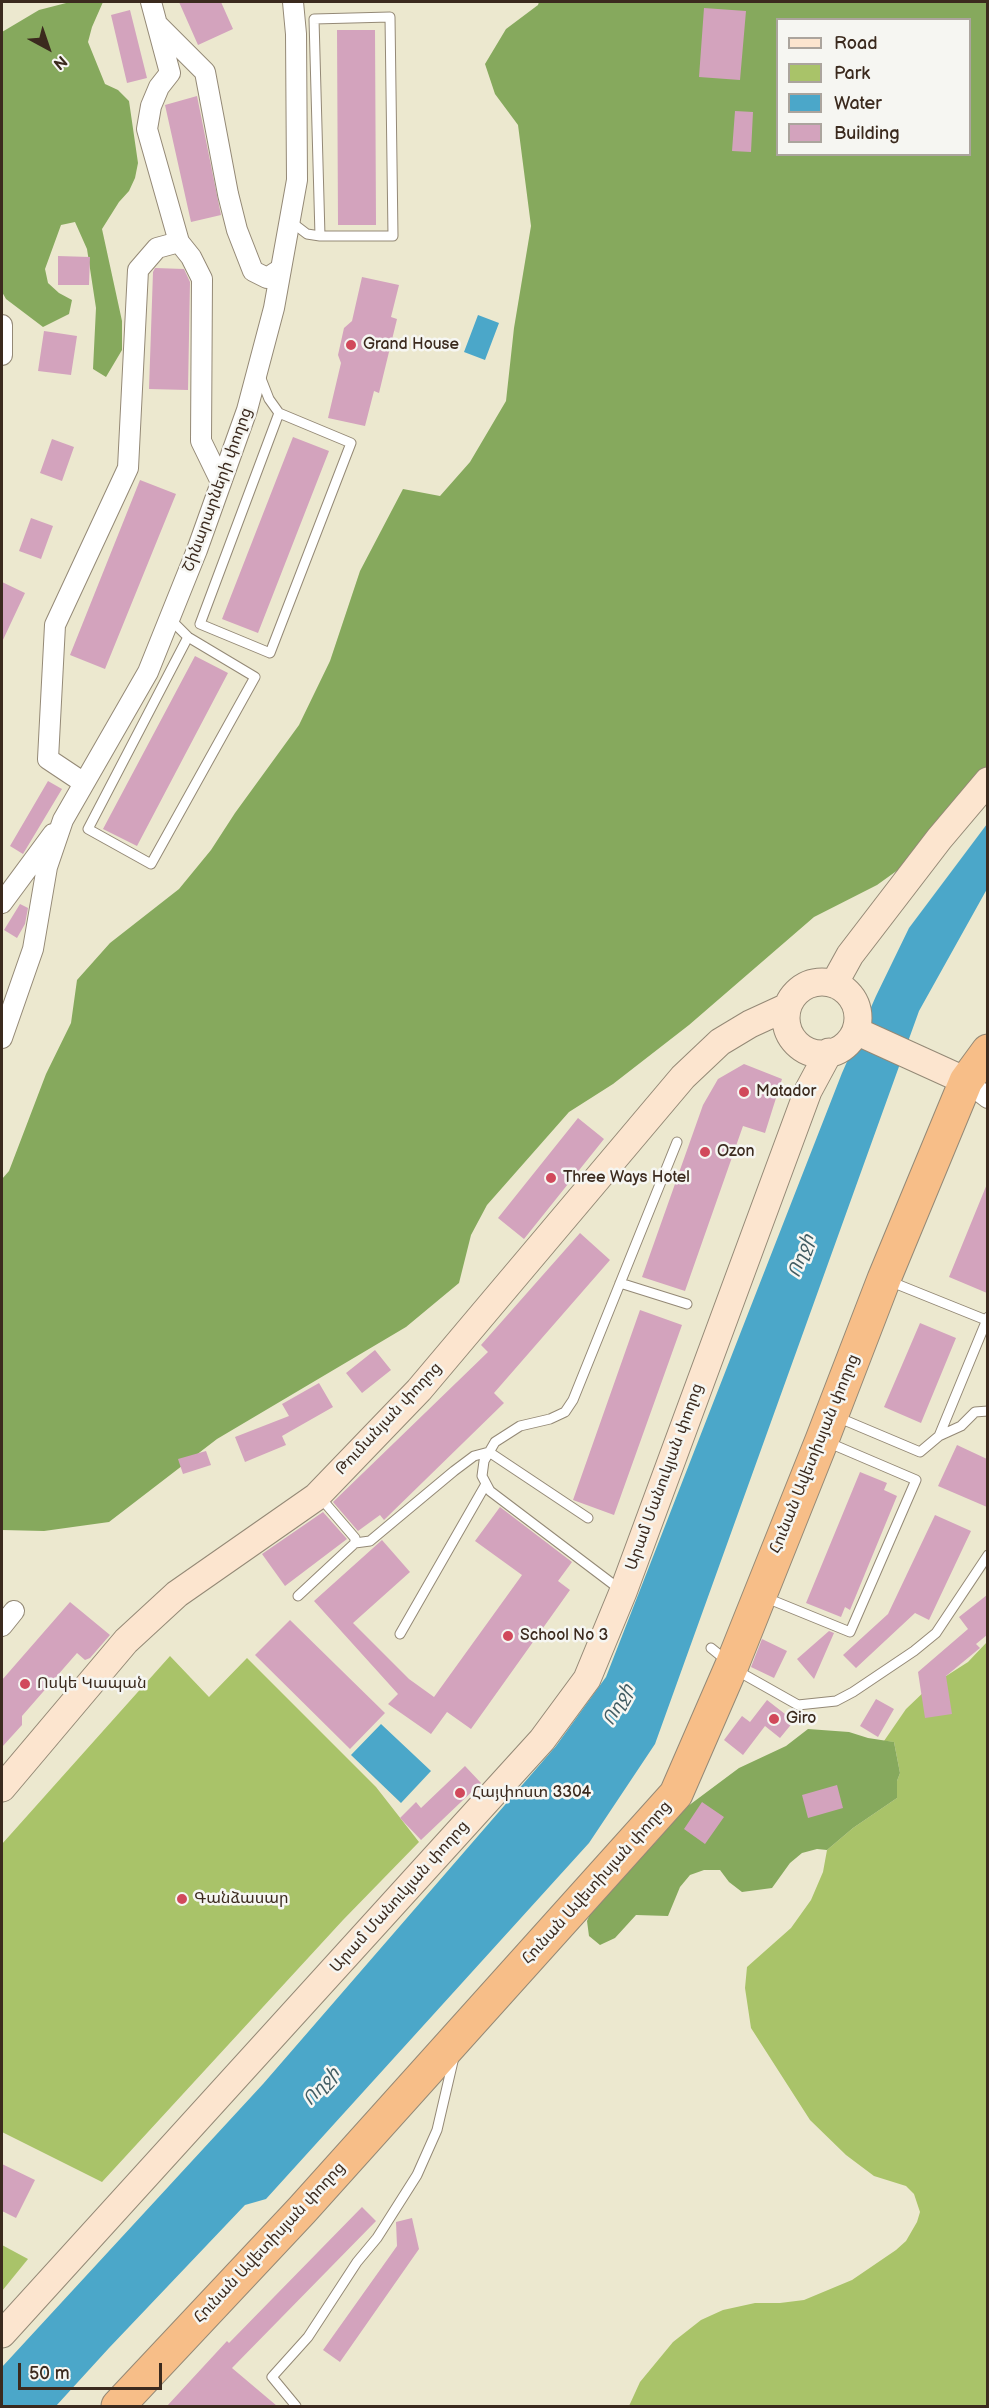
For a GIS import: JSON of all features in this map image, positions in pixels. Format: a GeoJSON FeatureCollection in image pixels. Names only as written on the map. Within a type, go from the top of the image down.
{"type":"FeatureCollection","features":[{"type":"Feature","properties":{"kind":"highway","name":"Հունան Ավետիսյան փողոց"},"geometry":{"type":"LineString","coordinates":[[118,2406],[302,2210],[676,1794],[721,1656],[760,1595],[884,1279],[967,1083],[987,1051]]}},
{"type":"Feature","properties":{"kind":"street"},"geometry":{"type":"LineString","coordinates":[[151,2],[170,73],[159,87],[151,106],[147,129],[179,242],[191,257],[202,279],[201,441],[221,482]]}},
{"type":"Feature","properties":{"kind":"street","name":"Շինարարների փողոց"},"geometry":{"type":"LineString","coordinates":[[2,1038],[33,950],[47,867],[63,820],[147,672],[170,619],[247,410],[274,308],[297,180],[296,34],[293,2]]}},
{"type":"Feature","properties":{"kind":"street"},"geometry":{"type":"LineString","coordinates":[[157,25],[205,72],[230,203],[237,230],[253,271],[267,278],[281,269]]}},
{"type":"Feature","properties":{"kind":"street"},"geometry":{"type":"LineString","coordinates":[[84,783],[48,759],[56,625],[128,468],[138,270],[157,248],[179,242]]}},
{"type":"Feature","properties":{"kind":"street"},"geometry":{"type":"LineString","coordinates":[[2,325],[2,355]]}},
{"type":"Feature","properties":{"kind":"street"},"geometry":{"type":"LineString","coordinates":[[843,991],[850,955],[987,780]]}},
{"type":"Feature","properties":{"kind":"street"},"geometry":{"type":"LineString","coordinates":[[2,903],[63,820]]}},
{"type":"Feature","properties":{"kind":"street"},"geometry":{"type":"LineString","coordinates":[[816,983],[843,991],[858,1012],[857,1032],[847,1044],[837,1051],[817,1051],[794,1041],[787,1018],[794,995],[804,987],[816,983]]}},
{"type":"Feature","properties":{"kind":"street","name":"Թումանյան փողոց"},"geometry":{"type":"LineString","coordinates":[[2,1788],[126,1641],[177,1594],[318,1494],[418,1390],[683,1077],[720,1042],[750,1024],[787,1018]]}},
{"type":"Feature","properties":{"kind":"street"},"geometry":{"type":"LineString","coordinates":[[857,1032],[967,1083]]}},
{"type":"Feature","properties":{"kind":"street","name":"Արամ Մանուկյան փողոց"},"geometry":{"type":"LineString","coordinates":[[2,2334],[542,1740],[587,1679],[623,1592],[808,1091],[817,1051]]}},
{"type":"Feature","properties":{"kind":"street"},"geometry":{"type":"LineString","coordinates":[[2,1626],[14,1611]]}},
{"type":"Feature","properties":{"kind":"lane"},"geometry":{"type":"LineString","coordinates":[[290,221],[307,234],[320,236],[393,236],[390,16],[314,19],[320,236]]}},
{"type":"Feature","properties":{"kind":"lane"},"geometry":{"type":"LineString","coordinates":[[258,370],[269,399],[279,413],[351,443],[270,653],[200,624],[279,413]]}},
{"type":"Feature","properties":{"kind":"lane"},"geometry":{"type":"LineString","coordinates":[[170,619],[188,638],[255,677],[152,864],[88,829],[188,638]]}},
{"type":"Feature","properties":{"kind":"lane"},"geometry":{"type":"LineString","coordinates":[[623,1592],[489,1491],[482,1476],[484,1461],[495,1442],[520,1426],[550,1419],[565,1412],[578,1391],[677,1142]]}},
{"type":"Feature","properties":{"kind":"lane"},"geometry":{"type":"LineString","coordinates":[[884,1279],[987,1318],[939,1436]]}},
{"type":"Feature","properties":{"kind":"lane"},"geometry":{"type":"LineString","coordinates":[[621,1283],[687,1304]]}},
{"type":"Feature","properties":{"kind":"lane"},"geometry":{"type":"LineString","coordinates":[[827,1427],[920,1452],[939,1436],[961,1426],[975,1412],[987,1411]]}},
{"type":"Feature","properties":{"kind":"lane"},"geometry":{"type":"LineString","coordinates":[[760,1595],[850,1632],[916,1480],[827,1427]]}},
{"type":"Feature","properties":{"kind":"lane"},"geometry":{"type":"LineString","coordinates":[[298,1596],[355,1543],[370,1541],[474,1456],[489,1452],[588,1518]]}},
{"type":"Feature","properties":{"kind":"lane"},"geometry":{"type":"LineString","coordinates":[[400,1634],[486,1484]]}},
{"type":"Feature","properties":{"kind":"lane"},"geometry":{"type":"LineString","coordinates":[[318,1494],[356,1538],[355,1543]]}},
{"type":"Feature","properties":{"kind":"lane"},"geometry":{"type":"LineString","coordinates":[[721,1656],[743,1674],[798,1705],[836,1701],[854,1692],[936,1633],[987,1555]]}},
{"type":"Feature","properties":{"kind":"lane"},"geometry":{"type":"LineString","coordinates":[[296,2406],[272,2377],[308,2337],[357,2262],[377,2238],[417,2175],[437,2130],[459,2036]]}},
{"type":"Feature","properties":{"kind":"green space"},"geometry":{"type":"Polygon","coordinates":[[[70,2],[103,2],[88,42],[105,84],[118,90],[129,101],[138,163],[129,191],[102,229],[122,321],[122,350],[106,377],[93,369],[96,308],[87,249],[75,222],[61,225],[45,269],[48,283],[59,293],[72,300],[69,314],[43,327],[6,299],[2,292],[2,32],[39,10],[70,2]]]}},
{"type":"Feature","properties":{"kind":"green space"},"geometry":{"type":"Polygon","coordinates":[[[539,2],[987,2],[987,772],[916,857],[877,885],[814,917],[689,1025],[613,1084],[569,1112],[487,1205],[471,1235],[459,1283],[406,1327],[217,1439],[109,1522],[44,1531],[2,1530],[2,1179],[9,1171],[46,1074],[71,1023],[77,980],[110,943],[179,889],[211,850],[299,725],[330,661],[360,571],[403,489],[440,496],[470,462],[506,401],[514,328],[531,226],[518,125],[495,94],[485,64],[506,29],[539,2]]]}},
{"type":"Feature","properties":{"kind":"green space"},"geometry":{"type":"Polygon","coordinates":[[[987,1642],[987,2406],[629,2406],[640,2382],[673,2342],[701,2320],[723,2310],[755,2303],[804,2300],[852,2280],[896,2250],[906,2241],[917,2222],[920,2212],[914,2194],[906,2186],[874,2176],[846,2155],[810,2120],[751,2028],[745,1988],[747,1967],[791,1928],[811,1900],[823,1872],[827,1850],[853,1828],[897,1798],[897,1781],[900,1773],[894,1742],[884,1741],[906,1709],[929,1687],[968,1662],[987,1642]]]}},
{"type":"Feature","properties":{"kind":"green space","name":"Գանձասար"},"geometry":{"type":"Polygon","coordinates":[[[170,1656],[209,1697],[247,1658],[376,1787],[419,1842],[343,1920],[102,2182],[2,2132],[2,1844],[170,1656]]]}},
{"type":"Feature","properties":{"kind":"green space"},"geometry":{"type":"Polygon","coordinates":[[[808,1729],[849,1732],[894,1742],[900,1773],[897,1781],[897,1798],[853,1828],[827,1850],[817,1849],[802,1853],[790,1863],[772,1888],[742,1892],[729,1882],[720,1870],[704,1870],[690,1875],[680,1887],[668,1916],[636,1915],[615,1938],[600,1945],[589,1936],[587,1921],[593,1907],[631,1860],[656,1842],[676,1815],[739,1768],[786,1746],[808,1729]]]}},
{"type":"Feature","properties":{"kind":"green space"},"geometry":{"type":"Polygon","coordinates":[[[2,2245],[28,2259],[2,2291],[2,2245]]]}},
{"type":"Feature","properties":{"kind":"water"},"geometry":{"type":"Polygon","coordinates":[[[478,315],[499,323],[485,360],[464,352],[478,315]]]}},
{"type":"Feature","properties":{"kind":"water","name":"Ողջի"},"geometry":{"type":"Polygon","coordinates":[[[987,824],[987,889],[919,1011],[655,1744],[589,1843],[266,2199],[245,2205],[56,2406],[2,2406],[2,2367],[263,2084],[556,1746],[606,1677],[842,1073],[876,996],[909,928],[987,824]]]}},
{"type":"Feature","properties":{"kind":"water"},"geometry":{"type":"Polygon","coordinates":[[[381,1724],[431,1771],[401,1803],[351,1755],[381,1724]]]}},
{"type":"Feature","properties":{"kind":"building"},"geometry":{"type":"Polygon","coordinates":[[[179,2],[221,2],[233,29],[198,45],[179,2]]]}},
{"type":"Feature","properties":{"kind":"building"},"geometry":{"type":"Polygon","coordinates":[[[704,8],[746,11],[740,80],[699,77],[704,8]]]}},
{"type":"Feature","properties":{"kind":"building"},"geometry":{"type":"Polygon","coordinates":[[[130,10],[147,78],[127,83],[111,15],[130,10]]]}},
{"type":"Feature","properties":{"kind":"building"},"geometry":{"type":"Polygon","coordinates":[[[337,30],[375,30],[376,225],[338,225],[337,30]]]}},
{"type":"Feature","properties":{"kind":"building"},"geometry":{"type":"Polygon","coordinates":[[[197,96],[221,215],[191,222],[165,105],[197,96]]]}},
{"type":"Feature","properties":{"kind":"building"},"geometry":{"type":"Polygon","coordinates":[[[735,111],[753,112],[751,152],[732,151],[735,111]]]}},
{"type":"Feature","properties":{"kind":"building"},"geometry":{"type":"Polygon","coordinates":[[[58,256],[90,257],[89,285],[58,285],[58,256]]]}},
{"type":"Feature","properties":{"kind":"building"},"geometry":{"type":"Polygon","coordinates":[[[155,268],[184,269],[190,282],[188,390],[149,389],[155,268]]]}},
{"type":"Feature","properties":{"kind":"building"},"geometry":{"type":"Polygon","coordinates":[[[362,277],[399,285],[391,317],[397,319],[379,393],[374,391],[365,426],[328,418],[341,363],[338,355],[344,328],[352,321],[362,277]]]}},
{"type":"Feature","properties":{"kind":"building"},"geometry":{"type":"Polygon","coordinates":[[[44,331],[77,336],[71,375],[38,371],[44,331]]]}},
{"type":"Feature","properties":{"kind":"building"},"geometry":{"type":"Polygon","coordinates":[[[293,437],[329,451],[258,633],[222,619],[293,437]]]}},
{"type":"Feature","properties":{"kind":"building"},"geometry":{"type":"Polygon","coordinates":[[[52,439],[74,447],[62,481],[40,473],[52,439]]]}},
{"type":"Feature","properties":{"kind":"building"},"geometry":{"type":"Polygon","coordinates":[[[140,480],[176,494],[105,669],[70,655],[140,480]]]}},
{"type":"Feature","properties":{"kind":"building"},"geometry":{"type":"Polygon","coordinates":[[[31,518],[53,526],[41,559],[19,551],[31,518]]]}},
{"type":"Feature","properties":{"kind":"building"},"geometry":{"type":"Polygon","coordinates":[[[2,582],[25,593],[2,642],[2,582]]]}},
{"type":"Feature","properties":{"kind":"building"},"geometry":{"type":"Polygon","coordinates":[[[195,656],[228,673],[137,846],[103,829],[195,656]]]}},
{"type":"Feature","properties":{"kind":"building"},"geometry":{"type":"Polygon","coordinates":[[[48,781],[62,789],[23,854],[10,846],[48,781]]]}},
{"type":"Feature","properties":{"kind":"building"},"geometry":{"type":"Polygon","coordinates":[[[20,904],[28,908],[25,924],[17,938],[4,930],[20,904]]]}},
{"type":"Feature","properties":{"kind":"building"},"geometry":{"type":"Polygon","coordinates":[[[744,1064],[782,1079],[765,1133],[743,1126],[685,1291],[642,1277],[703,1105],[718,1079],[744,1064]]]}},
{"type":"Feature","properties":{"kind":"building","name":"Three Ways Hotel"},"geometry":{"type":"Polygon","coordinates":[[[578,1118],[604,1139],[524,1239],[498,1218],[578,1118]]]}},
{"type":"Feature","properties":{"kind":"building"},"geometry":{"type":"Polygon","coordinates":[[[987,1184],[987,1293],[949,1277],[987,1184]]]}},
{"type":"Feature","properties":{"kind":"building"},"geometry":{"type":"Polygon","coordinates":[[[580,1233],[610,1260],[494,1393],[504,1403],[384,1520],[380,1515],[358,1531],[333,1502],[488,1352],[481,1345],[580,1233]]]}},
{"type":"Feature","properties":{"kind":"building"},"geometry":{"type":"Polygon","coordinates":[[[640,1310],[682,1325],[614,1515],[573,1500],[640,1310]]]}},
{"type":"Feature","properties":{"kind":"building"},"geometry":{"type":"Polygon","coordinates":[[[920,1323],[956,1338],[921,1423],[884,1407],[920,1323]]]}},
{"type":"Feature","properties":{"kind":"building"},"geometry":{"type":"Polygon","coordinates":[[[375,1350],[391,1370],[362,1393],[346,1373],[375,1350]]]}},
{"type":"Feature","properties":{"kind":"building"},"geometry":{"type":"Polygon","coordinates":[[[319,1383],[333,1407],[282,1436],[286,1445],[245,1462],[235,1437],[289,1416],[282,1404],[319,1383]]]}},
{"type":"Feature","properties":{"kind":"building"},"geometry":{"type":"Polygon","coordinates":[[[957,1445],[987,1459],[987,1507],[938,1486],[957,1445]]]}},
{"type":"Feature","properties":{"kind":"building"},"geometry":{"type":"Polygon","coordinates":[[[206,1451],[211,1465],[183,1474],[178,1459],[206,1451]]]}},
{"type":"Feature","properties":{"kind":"building"},"geometry":{"type":"Polygon","coordinates":[[[860,1472],[887,1483],[884,1490],[897,1496],[850,1610],[845,1607],[841,1617],[806,1603],[860,1472]]]}},
{"type":"Feature","properties":{"kind":"building","name":"School No 3"},"geometry":{"type":"Polygon","coordinates":[[[500,1507],[572,1562],[558,1581],[570,1590],[471,1729],[447,1712],[431,1734],[388,1704],[398,1694],[314,1601],[382,1540],[410,1572],[353,1623],[409,1679],[434,1697],[522,1575],[475,1541],[500,1507]]]}},
{"type":"Feature","properties":{"kind":"building"},"geometry":{"type":"Polygon","coordinates":[[[323,1512],[347,1539],[285,1586],[262,1554],[323,1512]]]}},
{"type":"Feature","properties":{"kind":"building"},"geometry":{"type":"Polygon","coordinates":[[[935,1515],[971,1531],[929,1620],[915,1613],[856,1668],[843,1655],[888,1614],[935,1515]]]}},
{"type":"Feature","properties":{"kind":"building"},"geometry":{"type":"Polygon","coordinates":[[[987,1595],[987,1635],[976,1644],[980,1648],[946,1676],[952,1714],[925,1718],[918,1672],[968,1629],[959,1617],[987,1595]]]}},
{"type":"Feature","properties":{"kind":"building"},"geometry":{"type":"Polygon","coordinates":[[[70,1602],[110,1635],[90,1658],[85,1660],[77,1653],[22,1716],[22,1725],[2,1747],[2,1680],[70,1602]]]}},
{"type":"Feature","properties":{"kind":"building"},"geometry":{"type":"Polygon","coordinates":[[[290,1620],[385,1713],[350,1749],[255,1655],[290,1620]]]}},
{"type":"Feature","properties":{"kind":"building"},"geometry":{"type":"Polygon","coordinates":[[[829,1631],[834,1633],[814,1679],[797,1659],[829,1631]]]}},
{"type":"Feature","properties":{"kind":"building"},"geometry":{"type":"Polygon","coordinates":[[[762,1639],[787,1651],[774,1678],[751,1667],[762,1639]]]}},
{"type":"Feature","properties":{"kind":"building"},"geometry":{"type":"Polygon","coordinates":[[[876,1699],[894,1709],[878,1737],[860,1726],[876,1699]]]}},
{"type":"Feature","properties":{"kind":"building"},"geometry":{"type":"Polygon","coordinates":[[[767,1700],[794,1721],[780,1738],[765,1726],[743,1755],[724,1740],[742,1716],[750,1722],[767,1700]]]}},
{"type":"Feature","properties":{"kind":"building"},"geometry":{"type":"Polygon","coordinates":[[[465,1766],[481,1783],[421,1840],[400,1818],[416,1802],[421,1808],[465,1766]]]}},
{"type":"Feature","properties":{"kind":"building"},"geometry":{"type":"Polygon","coordinates":[[[837,1785],[843,1808],[808,1818],[802,1795],[837,1785]]]}},
{"type":"Feature","properties":{"kind":"building"},"geometry":{"type":"Polygon","coordinates":[[[702,1802],[724,1817],[705,1844],[684,1829],[702,1802]]]}},
{"type":"Feature","properties":{"kind":"building"},"geometry":{"type":"Polygon","coordinates":[[[2,2164],[35,2180],[16,2218],[2,2211],[2,2164]]]}},
{"type":"Feature","properties":{"kind":"building"},"geometry":{"type":"Polygon","coordinates":[[[362,2207],[376,2221],[232,2368],[277,2406],[167,2406],[227,2341],[229,2343],[362,2207]]]}},
{"type":"Feature","properties":{"kind":"building"},"geometry":{"type":"Polygon","coordinates":[[[412,2218],[419,2249],[340,2362],[323,2350],[397,2246],[396,2222],[412,2218]]]}},
{"type":"Feature","properties":{"kind":"place","name":"Grand House"},"geometry":{"type":"Point","coordinates":[351,345]}},
{"type":"Feature","properties":{"kind":"place","name":"Matador"},"geometry":{"type":"Point","coordinates":[744,1092]}},
{"type":"Feature","properties":{"kind":"place","name":"Ozon"},"geometry":{"type":"Point","coordinates":[705,1152]}},
{"type":"Feature","properties":{"kind":"place","name":"Three Ways Hotel"},"geometry":{"type":"Point","coordinates":[551,1178]}},
{"type":"Feature","properties":{"kind":"place","name":"School No 3"},"geometry":{"type":"Point","coordinates":[508,1636]}},
{"type":"Feature","properties":{"kind":"place","name":"Ոսկե Կապան"},"geometry":{"type":"Point","coordinates":[25,1684]}},
{"type":"Feature","properties":{"kind":"place","name":"Giro"},"geometry":{"type":"Point","coordinates":[774,1719]}},
{"type":"Feature","properties":{"kind":"place","name":"Հայփոստ 3304"},"geometry":{"type":"Point","coordinates":[460,1793]}},
{"type":"Feature","properties":{"kind":"place","name":"Գանձասար"},"geometry":{"type":"Point","coordinates":[182,1899]}}]}
